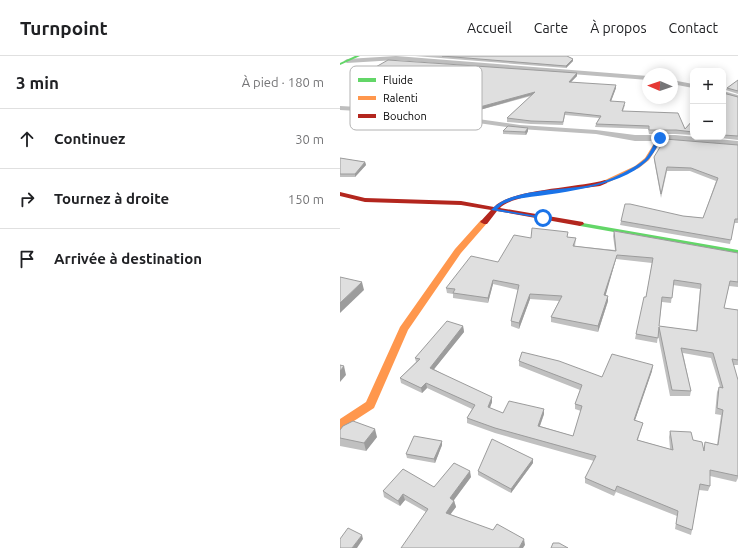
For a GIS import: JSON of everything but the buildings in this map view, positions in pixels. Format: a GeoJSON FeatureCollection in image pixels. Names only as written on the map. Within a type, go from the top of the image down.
{"type":"FeatureCollection","features":[{"type":"Feature","properties":{"kind":"main road"},"geometry":{"type":"LineString","coordinates":[[343,63],[358,56]]}},
{"type":"Feature","properties":{"kind":"main road"},"geometry":{"type":"LineString","coordinates":[[340,424],[370,405],[403,329],[458,251],[501,203],[515,197],[600,184],[637,167],[647,159],[660,138]]}},
{"type":"Feature","properties":{"kind":"main road"},"geometry":{"type":"LineString","coordinates":[[340,194],[365,200],[461,203],[738,252]]}},
{"type":"Feature","properties":{"kind":"street"},"geometry":{"type":"LineString","coordinates":[[343,63],[396,58],[642,78]]}},
{"type":"Feature","properties":{"kind":"street"},"geometry":{"type":"LineString","coordinates":[[678,83],[690,85]]}},
{"type":"Feature","properties":{"kind":"street"},"geometry":{"type":"LineString","coordinates":[[726,94],[738,97]]}},
{"type":"Feature","properties":{"kind":"street"},"geometry":{"type":"LineString","coordinates":[[340,108],[350,109]]}},
{"type":"Feature","properties":{"kind":"street"},"geometry":{"type":"LineString","coordinates":[[482,122],[520,127],[596,132],[635,138],[660,138],[738,144]]}},
{"type":"Feature","properties":{"kind":"traffic: fast"},"geometry":{"type":"LineString","coordinates":[[340,64],[358,56]]}},
{"type":"Feature","properties":{"kind":"traffic: fast"},"geometry":{"type":"LineString","coordinates":[[580,224],[738,252]]}},
{"type":"Feature","properties":{"kind":"traffic: slow"},"geometry":{"type":"LineString","coordinates":[[605,182],[637,167],[647,159],[660,138]]}},
{"type":"Feature","properties":{"kind":"traffic: slow"},"geometry":{"type":"LineString","coordinates":[[340,425],[370,405],[403,329],[458,251],[484,222]]}},
{"type":"Feature","properties":{"kind":"traffic: jam"},"geometry":{"type":"LineString","coordinates":[[484,222],[501,203],[515,197],[605,182]]}},
{"type":"Feature","properties":{"kind":"traffic: jam"},"geometry":{"type":"LineString","coordinates":[[340,194],[365,200],[461,203],[580,224]]}},
{"type":"Feature","properties":{"kind":"route"},"geometry":{"type":"LineString","coordinates":[[543,218],[494,210],[501,203],[515,197],[539,195],[600,184],[637,167],[647,159],[660,138]]}}]}
